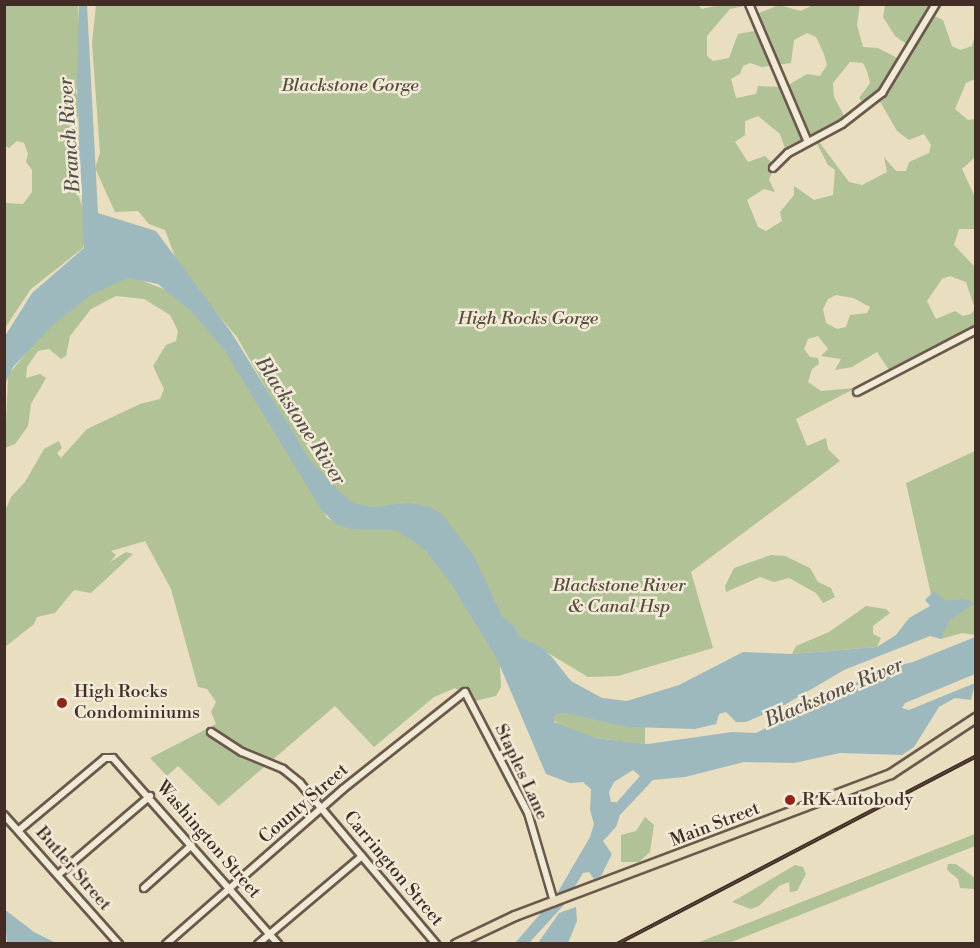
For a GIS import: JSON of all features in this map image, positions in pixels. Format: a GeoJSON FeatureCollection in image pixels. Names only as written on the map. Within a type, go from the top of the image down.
{"type":"FeatureCollection","features":[{"type":"Feature","properties":{"kind":"main road","name":"Main Street"},"geometry":{"type":"LineString","coordinates":[[456,944],[544,906],[554,899],[577,893],[891,774],[975,718]]}},
{"type":"Feature","properties":{"kind":"street"},"geometry":{"type":"LineString","coordinates":[[749,4],[808,142]]}},
{"type":"Feature","properties":{"kind":"street"},"geometry":{"type":"LineString","coordinates":[[773,168],[788,153],[859,113],[882,93],[936,4]]}},
{"type":"Feature","properties":{"kind":"street"},"geometry":{"type":"LineString","coordinates":[[857,392],[975,330]]}},
{"type":"Feature","properties":{"kind":"street","name":"County Street"},"geometry":{"type":"LineString","coordinates":[[166,944],[322,808],[465,692]]}},
{"type":"Feature","properties":{"kind":"street","name":"Staples Lane"},"geometry":{"type":"LineString","coordinates":[[465,692],[528,813],[554,899]]}},
{"type":"Feature","properties":{"kind":"street","name":"Carrington Street"},"geometry":{"type":"LineString","coordinates":[[211,732],[242,752],[284,769],[322,808],[436,944]]}},
{"type":"Feature","properties":{"kind":"street","name":"Washington Street"},"geometry":{"type":"LineString","coordinates":[[19,830],[105,758],[113,758],[150,796],[279,944]]}},
{"type":"Feature","properties":{"kind":"street"},"geometry":{"type":"LineString","coordinates":[[59,874],[150,796]]}},
{"type":"Feature","properties":{"kind":"street","name":"Butler Street"},"geometry":{"type":"LineString","coordinates":[[4,815],[119,944]]}},
{"type":"Feature","properties":{"kind":"street"},"geometry":{"type":"LineString","coordinates":[[144,888],[192,845]]}},
{"type":"Feature","properties":{"kind":"street"},"geometry":{"type":"LineString","coordinates":[[258,944],[362,856]]}},
{"type":"Feature","properties":{"kind":"green space"},"geometry":{"type":"Polygon","coordinates":[[[697,4],[702,9],[719,5],[749,5],[730,9],[707,36],[707,56],[713,61],[729,58],[738,34],[760,30],[754,15],[779,5],[801,11],[813,5],[860,4],[857,25],[863,47],[878,48],[905,62],[912,48],[895,36],[883,17],[885,5],[937,5],[932,15],[943,20],[952,46],[960,50],[972,46],[975,35],[975,79],[966,83],[955,109],[968,120],[975,119],[975,157],[962,169],[975,197],[975,229],[959,229],[954,245],[975,267],[975,309],[975,326],[796,419],[807,446],[826,438],[828,449],[840,461],[691,572],[713,648],[618,676],[588,677],[533,644],[509,638],[390,511],[332,505],[237,337],[180,270],[165,230],[149,224],[138,211],[115,212],[95,168],[100,153],[92,43],[96,5],[697,4]],[[807,33],[794,40],[791,63],[762,67],[750,63],[743,66],[740,74],[731,79],[736,98],[756,94],[758,86],[785,87],[807,74],[820,76],[827,65],[816,37],[807,33]],[[850,62],[833,83],[834,97],[847,121],[817,139],[849,182],[862,185],[887,172],[884,157],[896,171],[906,171],[909,162],[929,153],[931,145],[924,134],[909,140],[897,131],[878,98],[866,107],[859,98],[870,83],[863,63],[850,62]],[[758,116],[745,121],[745,135],[735,142],[748,162],[765,156],[775,166],[769,180],[775,192],[764,189],[747,200],[758,227],[766,231],[782,221],[780,212],[794,195],[794,186],[814,200],[833,195],[835,170],[828,165],[815,140],[787,154],[780,134],[758,116]],[[950,276],[942,279],[927,301],[936,319],[955,311],[963,316],[971,314],[975,309],[966,282],[950,276]],[[836,295],[828,299],[823,309],[826,323],[837,329],[846,327],[850,315],[867,313],[870,307],[853,298],[836,295]],[[818,336],[808,339],[804,349],[810,357],[818,358],[819,364],[812,369],[808,382],[821,391],[854,388],[889,370],[877,352],[852,367],[835,370],[841,359],[821,356],[828,349],[818,336]]]}},
{"type":"Feature","properties":{"kind":"green space"},"geometry":{"type":"Polygon","coordinates":[[[5,5],[78,5],[81,59],[76,92],[81,104],[76,125],[82,152],[74,182],[89,226],[83,248],[31,289],[5,328],[5,203],[23,204],[32,192],[32,170],[26,162],[28,154],[24,143],[17,141],[9,148],[5,146],[5,5]]]}},
{"type":"Feature","properties":{"kind":"green space"},"geometry":{"type":"Polygon","coordinates":[[[124,274],[169,291],[203,321],[241,368],[327,518],[351,529],[393,523],[429,550],[505,652],[500,667],[501,687],[496,696],[475,701],[455,688],[434,697],[374,747],[335,706],[219,806],[178,766],[167,776],[150,758],[216,724],[211,712],[216,702],[207,689],[198,687],[171,589],[145,541],[111,551],[116,555],[110,562],[126,552],[133,554],[91,593],[74,590],[55,613],[37,617],[34,624],[5,647],[4,513],[11,497],[25,482],[44,449],[59,441],[62,448],[57,453],[61,458],[87,429],[140,404],[160,399],[164,389],[153,366],[166,345],[176,341],[178,331],[170,315],[144,299],[116,296],[91,309],[70,336],[66,356],[61,359],[49,349],[38,351],[27,367],[26,378],[40,374],[46,378],[31,404],[28,426],[15,444],[5,448],[8,375],[48,327],[87,294],[124,274]]]}},
{"type":"Feature","properties":{"kind":"green space"},"geometry":{"type":"Polygon","coordinates":[[[975,451],[975,635],[962,633],[941,639],[906,483],[975,451]]]}},
{"type":"Feature","properties":{"kind":"green space"},"geometry":{"type":"Polygon","coordinates":[[[771,555],[785,556],[810,568],[818,582],[831,588],[835,597],[823,603],[816,593],[789,578],[774,582],[760,577],[726,592],[725,586],[734,568],[771,555]]]}},
{"type":"Feature","properties":{"kind":"green space"},"geometry":{"type":"Polygon","coordinates":[[[866,606],[886,609],[890,613],[873,626],[873,634],[881,638],[877,647],[792,654],[796,646],[829,632],[866,606]]]}},
{"type":"Feature","properties":{"kind":"green space"},"geometry":{"type":"Polygon","coordinates":[[[564,713],[645,727],[645,744],[595,738],[567,730],[552,719],[554,714],[564,713]]]}},
{"type":"Feature","properties":{"kind":"green space"},"geometry":{"type":"Polygon","coordinates":[[[645,817],[654,825],[650,852],[639,862],[621,862],[621,835],[636,831],[645,817]]]}},
{"type":"Feature","properties":{"kind":"green space"},"geometry":{"type":"Polygon","coordinates":[[[975,834],[975,846],[729,943],[697,943],[975,834]]]}},
{"type":"Feature","properties":{"kind":"green space"},"geometry":{"type":"Polygon","coordinates":[[[948,864],[956,864],[975,878],[975,889],[960,888],[958,879],[947,870],[948,864]]]}},
{"type":"Feature","properties":{"kind":"green space"},"geometry":{"type":"Polygon","coordinates":[[[795,865],[803,867],[806,874],[797,891],[790,892],[789,882],[779,886],[759,906],[751,909],[732,902],[795,865]]]}},
{"type":"Feature","properties":{"kind":"water"},"geometry":{"type":"Polygon","coordinates":[[[79,5],[87,5],[98,213],[156,231],[231,332],[310,460],[339,491],[354,503],[372,507],[408,503],[428,506],[442,514],[474,556],[502,616],[515,627],[519,637],[540,646],[551,656],[571,681],[602,698],[627,701],[679,685],[743,652],[792,654],[877,647],[896,635],[909,618],[930,606],[925,600],[934,591],[946,601],[964,599],[975,603],[948,622],[941,639],[930,636],[844,670],[781,707],[746,722],[736,722],[726,712],[719,714],[716,724],[695,729],[629,727],[564,713],[554,715],[554,722],[595,738],[648,744],[732,732],[756,733],[881,670],[913,662],[975,637],[975,674],[905,703],[902,708],[909,710],[975,683],[971,700],[955,698],[939,707],[914,747],[902,755],[840,753],[794,763],[744,762],[685,777],[653,780],[620,815],[616,827],[603,841],[612,854],[601,876],[594,879],[589,872],[583,873],[563,906],[529,943],[515,943],[555,897],[590,837],[594,824],[590,810],[591,789],[583,782],[570,783],[546,774],[497,659],[452,585],[424,549],[397,530],[350,529],[336,524],[322,511],[225,351],[192,312],[158,284],[128,278],[92,294],[54,324],[13,367],[5,384],[5,336],[32,293],[84,248],[77,87],[79,5]],[[633,770],[614,782],[609,792],[611,802],[617,802],[640,776],[633,770]]]}},
{"type":"Feature","properties":{"kind":"water"},"geometry":{"type":"Polygon","coordinates":[[[576,907],[577,921],[568,943],[538,943],[559,913],[576,907]]]}},
{"type":"Feature","properties":{"kind":"water"},"geometry":{"type":"Polygon","coordinates":[[[4,909],[34,932],[56,943],[7,943],[4,909]]]}},
{"type":"Feature","properties":{"kind":"railway"},"geometry":{"type":"LineString","coordinates":[[617,944],[976,756]]}},
{"type":"Feature","properties":{"kind":"place","name":"High Rocks Condominiums"},"geometry":{"type":"Point","coordinates":[62,703]}},
{"type":"Feature","properties":{"kind":"place","name":"R K Autobody"},"geometry":{"type":"Point","coordinates":[790,800]}},
{"type":"Feature","properties":{"kind":"park label","name":"Blackstone Gorge"},"geometry":{"type":"Point","coordinates":[350,86]}},
{"type":"Feature","properties":{"kind":"park label","name":"High Rocks Gorge"},"geometry":{"type":"Point","coordinates":[528,319]}},
{"type":"Feature","properties":{"kind":"park label","name":"Blackstone River & Canal Hsp"},"geometry":{"type":"Point","coordinates":[619,597]}},
{"type":"Feature","properties":{"kind":"water label","name":"Branch River"},"geometry":{"type":"Point","coordinates":[70,135]}},
{"type":"Feature","properties":{"kind":"water label","name":"Blackstone River"},"geometry":{"type":"Point","coordinates":[300,421]}},
{"type":"Feature","properties":{"kind":"water label","name":"Blackstone River"},"geometry":{"type":"Point","coordinates":[834,693]}}]}
